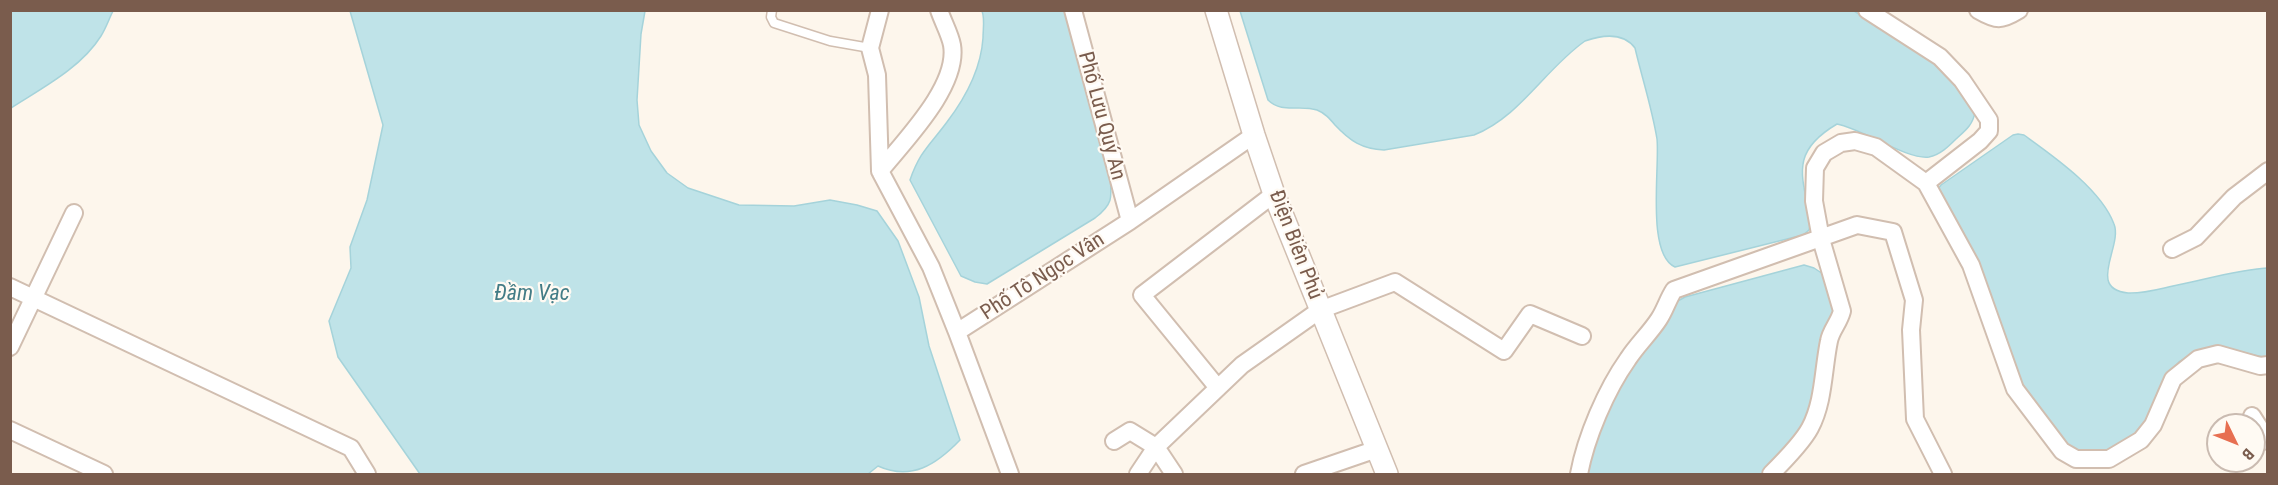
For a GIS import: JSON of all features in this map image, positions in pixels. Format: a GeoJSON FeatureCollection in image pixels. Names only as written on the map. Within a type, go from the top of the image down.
{"type":"FeatureCollection","features":[{"type":"Feature","properties":{"kind":"street"},"geometry":{"type":"LineString","coordinates":[[880,10],[870,48],[877,75],[880,171],[931,267],[957,332]]}},
{"type":"Feature","properties":{"kind":"street"},"geometry":{"type":"LineString","coordinates":[[880,171],[939,97],[952,66],[952,45],[939,10]]}},
{"type":"Feature","properties":{"kind":"street","name":"Phố Lưu Quý An"},"geometry":{"type":"LineString","coordinates":[[1073,10],[1130,221]]}},
{"type":"Feature","properties":{"kind":"street","name":"Điện Biên Phủ"},"geometry":{"type":"LineString","coordinates":[[1216,10],[1274,194],[1387,474]]}},
{"type":"Feature","properties":{"kind":"street"},"geometry":{"type":"LineString","coordinates":[[1867,10],[1940,57],[1962,80],[1989,120],[1989,131],[1980,141],[1926,183]]}},
{"type":"Feature","properties":{"kind":"street"},"geometry":{"type":"LineString","coordinates":[[1978,10],[1994,19],[2006,18],[2019,10]]}},
{"type":"Feature","properties":{"kind":"street","name":"Phố Tô Ngọc Vân"},"geometry":{"type":"LineString","coordinates":[[1010,474],[957,332],[1130,221],[1254,135]]}},
{"type":"Feature","properties":{"kind":"street"},"geometry":{"type":"LineString","coordinates":[[1771,474],[1810,430],[1816,415],[1823,382],[1829,339],[1840,320],[1842,311],[1821,239],[1814,201],[1815,168],[1824,153],[1840,143],[1855,141],[1876,147],[1926,183],[1971,264],[2015,389],[2062,451],[2076,459],[2109,459],[2141,440],[2153,425],[2173,379],[2198,359],[2218,354],[2260,366],[2268,365]]}},
{"type":"Feature","properties":{"kind":"street"},"geometry":{"type":"LineString","coordinates":[[2172,249],[2196,237],[2234,197],[2268,171]]}},
{"type":"Feature","properties":{"kind":"street"},"geometry":{"type":"LineString","coordinates":[[1218,388],[1142,295],[1274,194]]}},
{"type":"Feature","properties":{"kind":"street"},"geometry":{"type":"LineString","coordinates":[[10,347],[74,213]]}},
{"type":"Feature","properties":{"kind":"street"},"geometry":{"type":"LineString","coordinates":[[1579,474],[1582,457],[1618,375],[1628,358],[1658,321],[1674,290],[1857,225],[1893,232],[1914,300],[1911,330],[1915,419],[1943,474]]}},
{"type":"Feature","properties":{"kind":"street"},"geometry":{"type":"LineString","coordinates":[[1138,474],[1156,447],[1242,364],[1320,310],[1395,282],[1504,351],[1530,314],[1582,336]]}},
{"type":"Feature","properties":{"kind":"street"},"geometry":{"type":"LineString","coordinates":[[10,287],[351,448],[367,474]]}},
{"type":"Feature","properties":{"kind":"street"},"geometry":{"type":"LineString","coordinates":[[10,430],[104,474]]}},
{"type":"Feature","properties":{"kind":"street"},"geometry":{"type":"LineString","coordinates":[[1113,441],[1130,431],[1156,447],[1174,474]]}},
{"type":"Feature","properties":{"kind":"street"},"geometry":{"type":"LineString","coordinates":[[1304,474],[1377,449]]}},
{"type":"Feature","properties":{"kind":"lane"},"geometry":{"type":"LineString","coordinates":[[772,10],[771,17],[774,23],[830,41],[870,48]]}},
{"type":"Feature","properties":{"kind":"water"},"geometry":{"type":"Polygon","coordinates":[[[11,10],[113,11],[101,36],[83,58],[72,68],[11,108],[11,10]]]}},
{"type":"Feature","properties":{"kind":"water","name":"Đầm Vạc"},"geometry":{"type":"Polygon","coordinates":[[[350,11],[645,11],[641,34],[637,100],[639,125],[651,151],[667,173],[688,188],[739,205],[794,206],[830,200],[877,211],[898,241],[919,297],[929,346],[960,440],[932,463],[912,471],[901,472],[878,466],[868,474],[420,474],[338,357],[329,321],[351,268],[350,247],[367,200],[383,125],[350,11]]]}},
{"type":"Feature","properties":{"kind":"water"},"geometry":{"type":"Polygon","coordinates":[[[982,11],[1067,11],[1110,176],[1111,190],[1108,204],[1095,218],[987,284],[961,276],[910,180],[922,155],[954,112],[976,72],[982,49],[984,24],[982,11]]]}},
{"type":"Feature","properties":{"kind":"water"},"geometry":{"type":"Polygon","coordinates":[[[1240,11],[1854,11],[1927,55],[1953,79],[1975,112],[1965,130],[1944,150],[1929,157],[1909,154],[1837,124],[1811,145],[1805,156],[1803,179],[1811,223],[1809,230],[1803,235],[1675,267],[1666,259],[1660,245],[1656,209],[1657,139],[1635,48],[1625,39],[1605,36],[1585,41],[1557,65],[1505,117],[1474,135],[1384,150],[1369,148],[1357,143],[1346,136],[1325,114],[1317,110],[1279,107],[1268,100],[1240,11]]]}},
{"type":"Feature","properties":{"kind":"water"},"geometry":{"type":"Polygon","coordinates":[[[2013,135],[2024,135],[2075,174],[2099,198],[2108,211],[2115,233],[2107,275],[2109,284],[2116,290],[2128,293],[2145,292],[2232,273],[2267,268],[2267,358],[2224,348],[2207,348],[2193,353],[2179,362],[2168,374],[2158,391],[2145,428],[2107,454],[2077,452],[2062,441],[2017,381],[1938,189],[2013,135]]]}},
{"type":"Feature","properties":{"kind":"water"},"geometry":{"type":"Polygon","coordinates":[[[1804,265],[1823,274],[1834,307],[1810,418],[1769,470],[1763,474],[1588,474],[1591,442],[1627,369],[1676,302],[1685,297],[1804,265]]]}}]}
